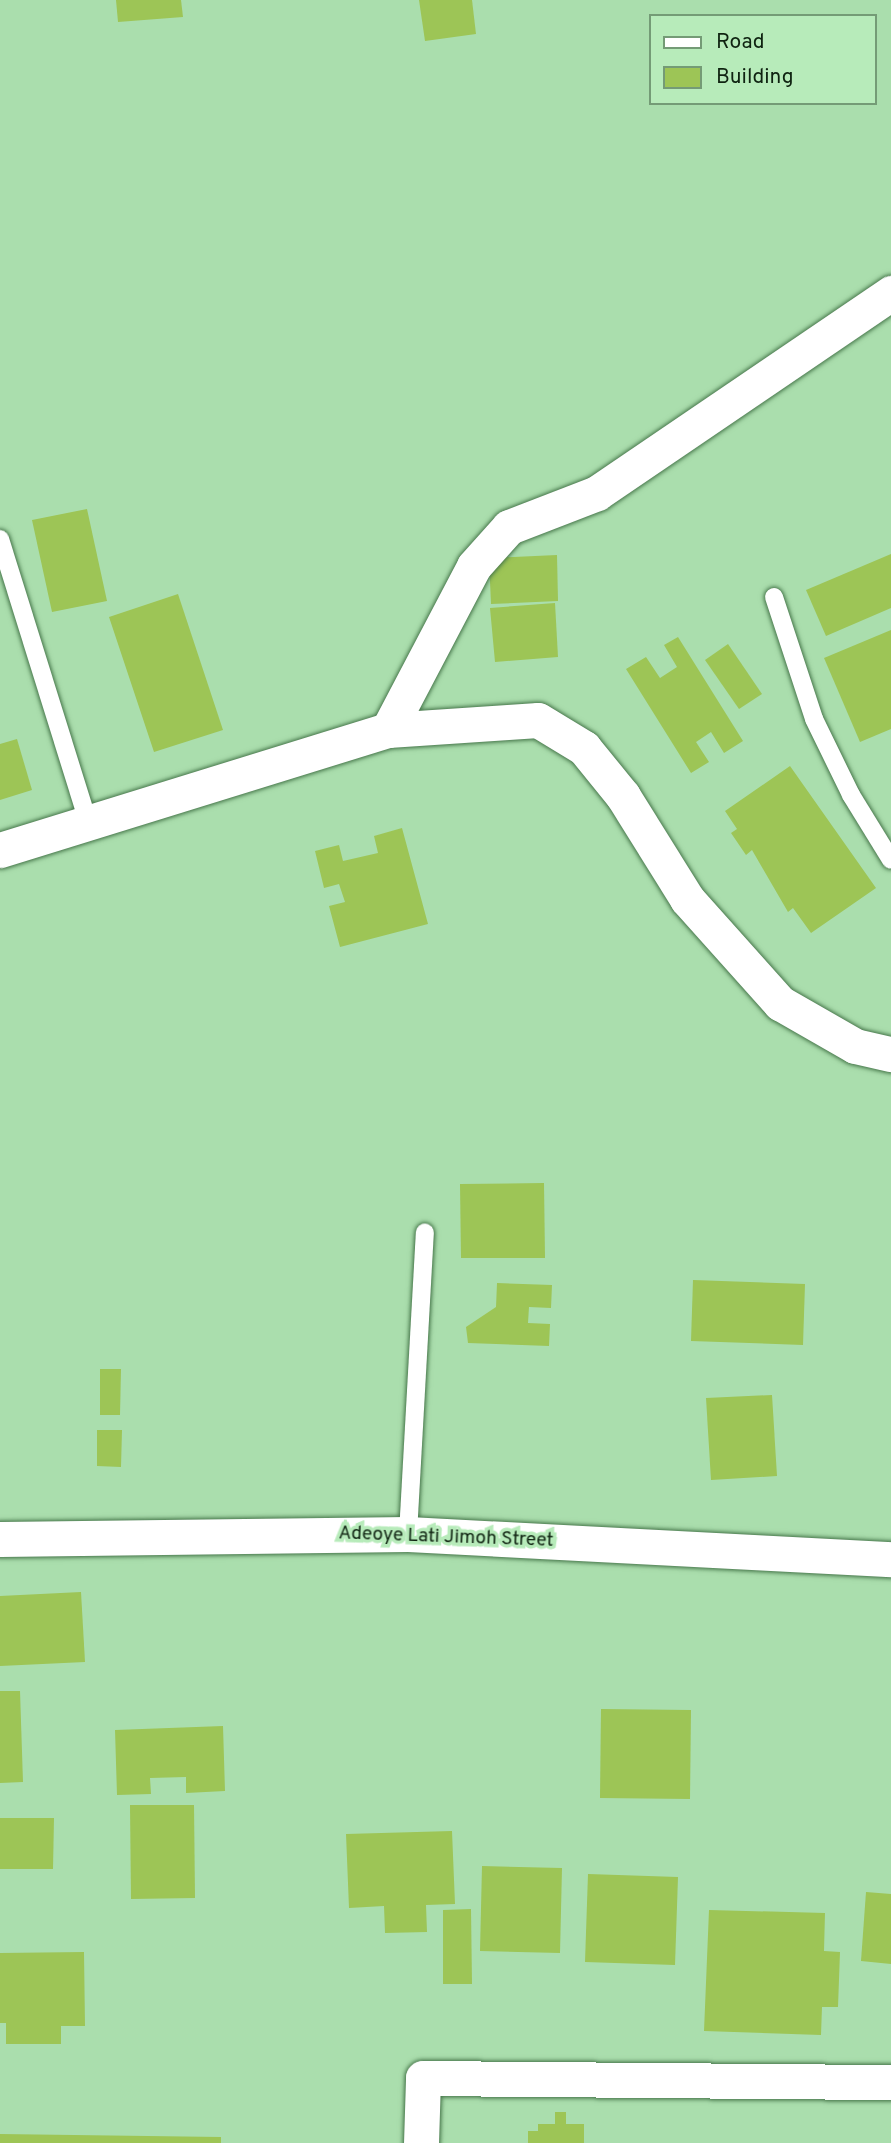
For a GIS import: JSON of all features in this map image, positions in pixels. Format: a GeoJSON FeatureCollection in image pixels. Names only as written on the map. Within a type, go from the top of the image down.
{"type":"FeatureCollection","features":[{"type":"Feature","properties":{"kind":"street"},"geometry":{"type":"LineString","coordinates":[[388,730],[474,566],[509,527],[597,493],[891,293]]}},
{"type":"Feature","properties":{"kind":"street"},"geometry":{"type":"LineString","coordinates":[[0,850],[388,730],[538,720],[584,748],[623,796],[687,899],[780,1003],[855,1046],[891,1054]]}},
{"type":"Feature","properties":{"kind":"street","name":"Adeoye Lati Jimoh Street"},"geometry":{"type":"LineString","coordinates":[[0,1539],[408,1534],[891,1559]]}},
{"type":"Feature","properties":{"kind":"street"},"geometry":{"type":"LineString","coordinates":[[421,2143],[423,2078],[891,2082]]}},
{"type":"Feature","properties":{"kind":"lane"},"geometry":{"type":"LineString","coordinates":[[0,539],[88,822]]}},
{"type":"Feature","properties":{"kind":"lane"},"geometry":{"type":"LineString","coordinates":[[774,597],[814,719],[851,795],[891,860]]}},
{"type":"Feature","properties":{"kind":"lane"},"geometry":{"type":"LineString","coordinates":[[408,1534],[425,1232]]}},
{"type":"Feature","properties":{"kind":"building"},"geometry":{"type":"Polygon","coordinates":[[[116,0],[181,0],[183,17],[118,22],[116,0]]]}},
{"type":"Feature","properties":{"kind":"building"},"geometry":{"type":"Polygon","coordinates":[[[419,0],[472,0],[476,34],[425,41],[419,0]]]}},
{"type":"Feature","properties":{"kind":"building"},"geometry":{"type":"Polygon","coordinates":[[[87,509],[107,601],[52,612],[32,520],[87,509]]]}},
{"type":"Feature","properties":{"kind":"building"},"geometry":{"type":"Polygon","coordinates":[[[891,554],[891,608],[826,636],[806,590],[891,554]]]}},
{"type":"Feature","properties":{"kind":"building"},"geometry":{"type":"Polygon","coordinates":[[[557,555],[558,601],[491,604],[489,558],[557,555]]]}},
{"type":"Feature","properties":{"kind":"building"},"geometry":{"type":"Polygon","coordinates":[[[178,594],[223,730],[154,752],[109,617],[178,594]]]}},
{"type":"Feature","properties":{"kind":"building"},"geometry":{"type":"Polygon","coordinates":[[[555,603],[558,657],[495,662],[490,608],[555,603]]]}},
{"type":"Feature","properties":{"kind":"building"},"geometry":{"type":"Polygon","coordinates":[[[891,630],[891,729],[860,742],[824,658],[891,630]]]}},
{"type":"Feature","properties":{"kind":"building"},"geometry":{"type":"Polygon","coordinates":[[[678,637],[743,741],[724,753],[711,732],[696,742],[709,762],[691,773],[626,669],[646,657],[660,678],[677,667],[664,645],[678,637]]]}},
{"type":"Feature","properties":{"kind":"building"},"geometry":{"type":"Polygon","coordinates":[[[728,644],[762,694],[739,709],[705,660],[728,644]]]}},
{"type":"Feature","properties":{"kind":"building"},"geometry":{"type":"Polygon","coordinates":[[[17,739],[32,790],[0,800],[0,744],[17,739]]]}},
{"type":"Feature","properties":{"kind":"building"},"geometry":{"type":"Polygon","coordinates":[[[790,766],[876,888],[811,933],[793,908],[788,912],[752,850],[746,855],[731,833],[737,829],[725,811],[790,766]]]}},
{"type":"Feature","properties":{"kind":"building"},"geometry":{"type":"Polygon","coordinates":[[[402,828],[428,924],[340,947],[329,906],[345,902],[339,884],[324,888],[315,851],[339,845],[343,861],[378,853],[374,836],[402,828]]]}},
{"type":"Feature","properties":{"kind":"building"},"geometry":{"type":"Polygon","coordinates":[[[544,1183],[545,1258],[461,1258],[460,1184],[544,1183]]]}},
{"type":"Feature","properties":{"kind":"building"},"geometry":{"type":"Polygon","coordinates":[[[693,1280],[805,1284],[803,1345],[691,1341],[693,1280]]]}},
{"type":"Feature","properties":{"kind":"building"},"geometry":{"type":"Polygon","coordinates":[[[497,1283],[552,1285],[551,1308],[529,1307],[528,1323],[550,1324],[549,1346],[468,1343],[466,1327],[496,1307],[497,1283]]]}},
{"type":"Feature","properties":{"kind":"building"},"geometry":{"type":"Polygon","coordinates":[[[100,1369],[121,1369],[120,1415],[100,1415],[100,1369]]]}},
{"type":"Feature","properties":{"kind":"building"},"geometry":{"type":"Polygon","coordinates":[[[772,1395],[777,1476],[711,1480],[706,1398],[772,1395]]]}},
{"type":"Feature","properties":{"kind":"building"},"geometry":{"type":"Polygon","coordinates":[[[97,1430],[122,1430],[121,1467],[97,1466],[97,1430]]]}},
{"type":"Feature","properties":{"kind":"building"},"geometry":{"type":"Polygon","coordinates":[[[81,1592],[85,1662],[0,1666],[0,1596],[81,1592]]]}},
{"type":"Feature","properties":{"kind":"building"},"geometry":{"type":"Polygon","coordinates":[[[0,1691],[20,1691],[23,1782],[0,1783],[0,1691]]]}},
{"type":"Feature","properties":{"kind":"building"},"geometry":{"type":"Polygon","coordinates":[[[601,1709],[691,1710],[690,1799],[600,1798],[601,1709]]]}},
{"type":"Feature","properties":{"kind":"building"},"geometry":{"type":"Polygon","coordinates":[[[223,1726],[225,1791],[186,1793],[186,1777],[150,1778],[151,1794],[117,1795],[115,1730],[223,1726]]]}},
{"type":"Feature","properties":{"kind":"building"},"geometry":{"type":"Polygon","coordinates":[[[130,1805],[194,1805],[195,1898],[131,1899],[130,1805]]]}},
{"type":"Feature","properties":{"kind":"building"},"geometry":{"type":"Polygon","coordinates":[[[0,1818],[54,1818],[53,1869],[0,1869],[0,1818]]]}},
{"type":"Feature","properties":{"kind":"building"},"geometry":{"type":"Polygon","coordinates":[[[452,1831],[455,1904],[426,1905],[427,1932],[385,1933],[384,1906],[349,1908],[346,1834],[452,1831]]]}},
{"type":"Feature","properties":{"kind":"building"},"geometry":{"type":"Polygon","coordinates":[[[482,1866],[562,1868],[560,1953],[480,1951],[482,1866]]]}},
{"type":"Feature","properties":{"kind":"building"},"geometry":{"type":"Polygon","coordinates":[[[588,1874],[678,1877],[675,1965],[585,1962],[588,1874]]]}},
{"type":"Feature","properties":{"kind":"building"},"geometry":{"type":"Polygon","coordinates":[[[866,1892],[891,1894],[891,1964],[861,1961],[866,1892]]]}},
{"type":"Feature","properties":{"kind":"building"},"geometry":{"type":"Polygon","coordinates":[[[471,1909],[472,1984],[443,1984],[443,1910],[471,1909]]]}},
{"type":"Feature","properties":{"kind":"building"},"geometry":{"type":"Polygon","coordinates":[[[709,1910],[825,1913],[824,1951],[840,1952],[838,2007],[822,2007],[821,2035],[704,2031],[709,1910]]]}},
{"type":"Feature","properties":{"kind":"building"},"geometry":{"type":"Polygon","coordinates":[[[84,1952],[85,2026],[61,2026],[61,2044],[6,2044],[6,2023],[0,2023],[0,1953],[84,1952]]]}},
{"type":"Feature","properties":{"kind":"building"},"geometry":{"type":"Polygon","coordinates":[[[555,2112],[566,2112],[566,2124],[584,2124],[584,2143],[528,2143],[528,2131],[538,2131],[538,2124],[555,2124],[555,2112]]]}},
{"type":"Feature","properties":{"kind":"building"},"geometry":{"type":"Polygon","coordinates":[[[0,2134],[221,2137],[221,2143],[0,2143],[0,2134]]]}}]}
